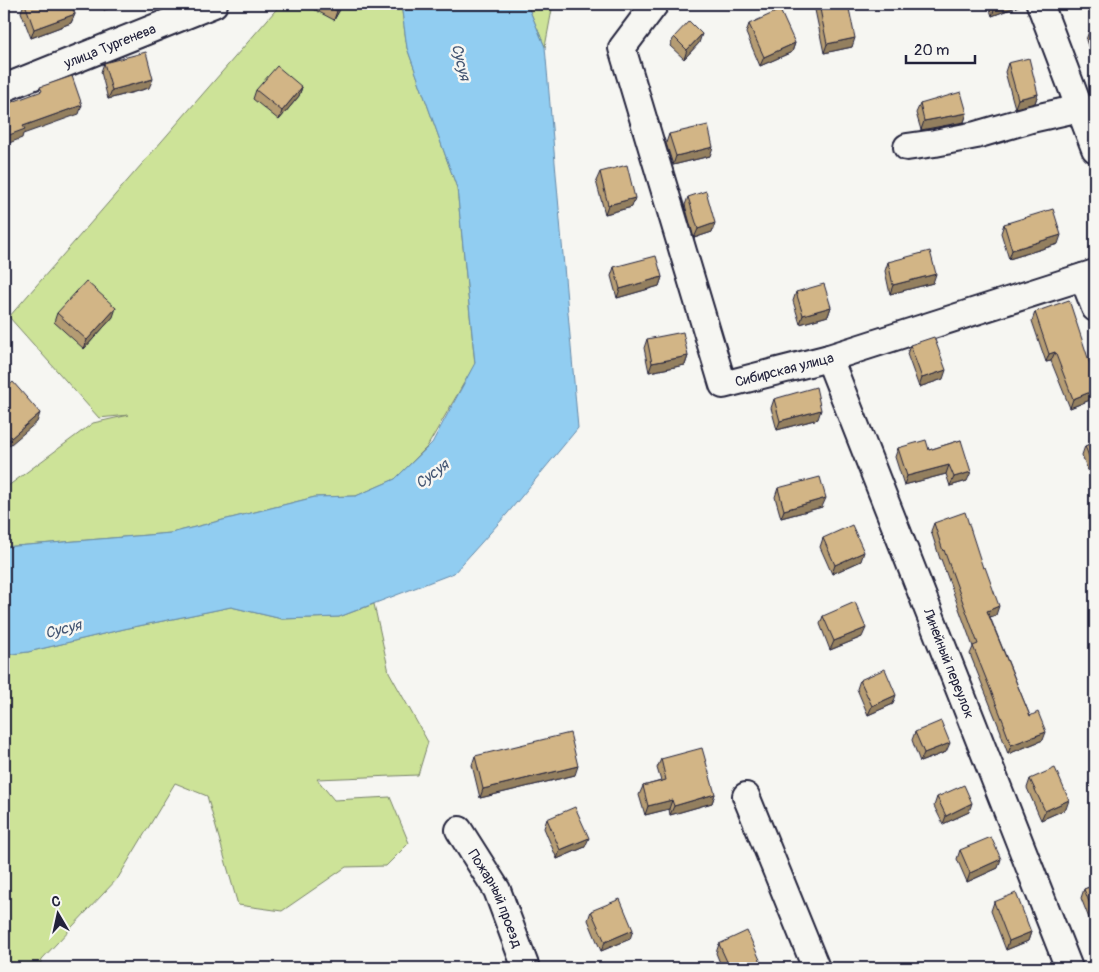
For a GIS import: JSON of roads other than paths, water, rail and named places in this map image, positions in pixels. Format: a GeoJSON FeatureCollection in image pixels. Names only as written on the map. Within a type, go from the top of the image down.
{"type":"FeatureCollection","features":[{"type":"Feature","properties":{"kind":"street","name":"улица Тургенева"},"geometry":{"type":"LineString","coordinates":[[4,88],[214,4]]}},
{"type":"Feature","properties":{"kind":"street","name":"Сибирская улица"},"geometry":{"type":"LineString","coordinates":[[655,4],[622,48],[723,386],[829,358],[1089,275]]}},
{"type":"Feature","properties":{"kind":"street"},"geometry":{"type":"LineString","coordinates":[[1040,4],[1095,149]]}},
{"type":"Feature","properties":{"kind":"street"},"geometry":{"type":"LineString","coordinates":[[907,147],[976,135],[1031,119],[1080,108]]}},
{"type":"Feature","properties":{"kind":"street"},"geometry":{"type":"LineString","coordinates":[[1089,275],[1095,308]]}},
{"type":"Feature","properties":{"kind":"street","name":"Линейный переулок"},"geometry":{"type":"LineString","coordinates":[[829,358],[1069,968]]}},
{"type":"Feature","properties":{"kind":"street"},"geometry":{"type":"LineString","coordinates":[[746,796],[816,968]]}},
{"type":"Feature","properties":{"kind":"street","name":"Пожарный проезд"},"geometry":{"type":"LineString","coordinates":[[460,830],[497,890],[526,968]]}},
{"type":"Feature","properties":{"kind":"water","name":"Сусуя"},"geometry":{"type":"Polygon","coordinates":[[[401,4],[527,4],[545,47],[578,428],[507,514],[454,573],[339,617],[282,619],[231,607],[124,629],[28,652],[4,655],[4,547],[171,533],[315,497],[356,496],[395,479],[432,443],[475,363],[457,188],[407,48],[401,4]]]}}]}
